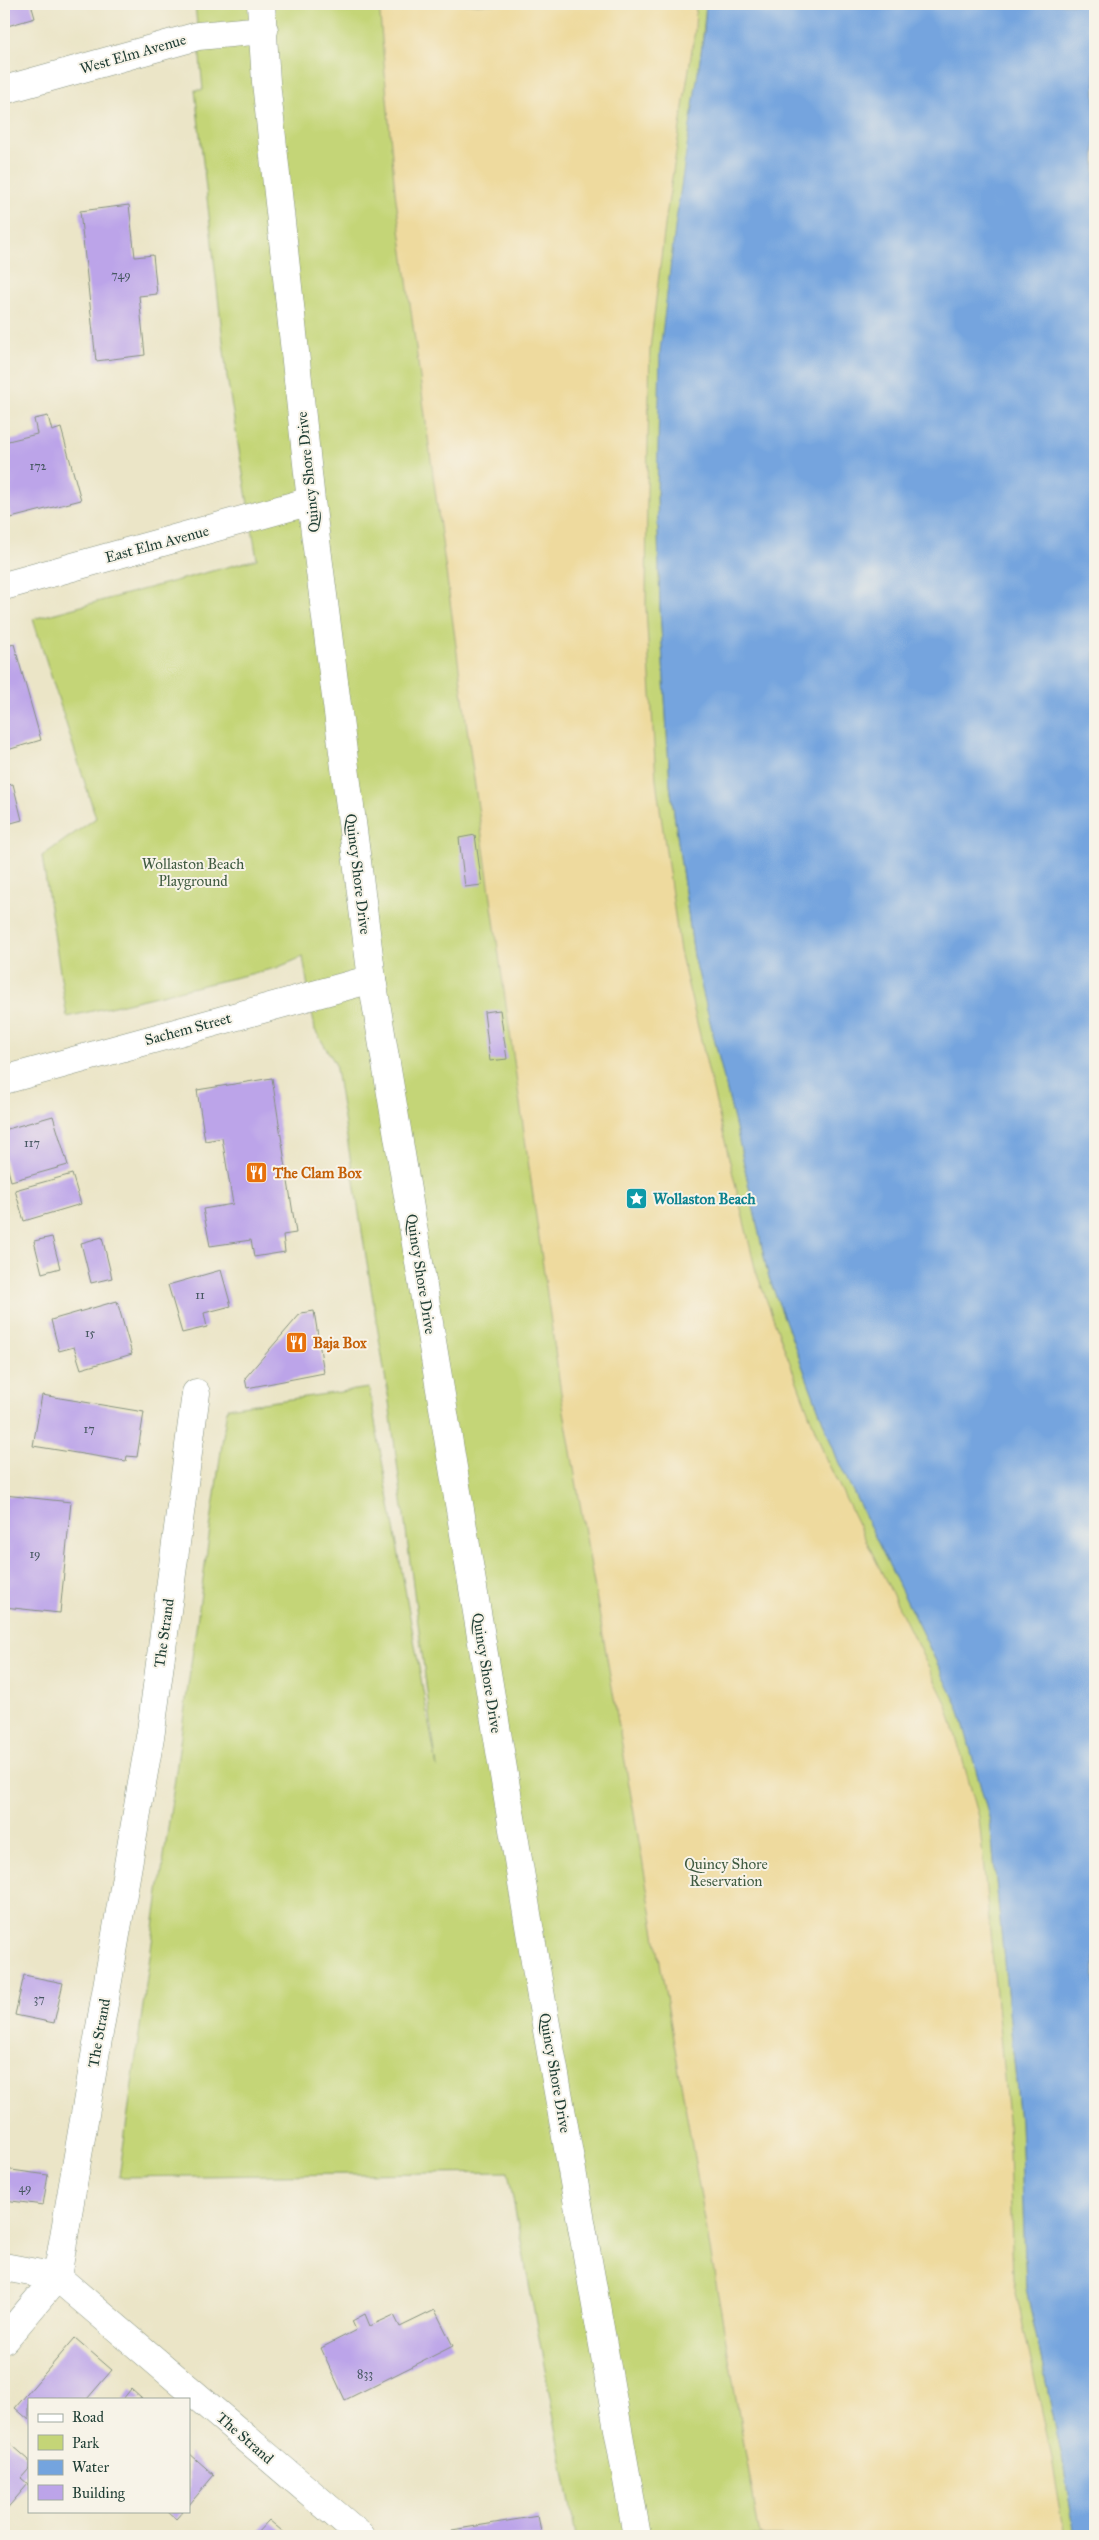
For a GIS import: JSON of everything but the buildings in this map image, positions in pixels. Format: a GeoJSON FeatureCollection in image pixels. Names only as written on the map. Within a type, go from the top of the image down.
{"type":"FeatureCollection","features":[{"type":"Feature","properties":{"kind":"main road","name":"West Elm Avenue"},"geometry":{"type":"LineString","coordinates":[[4,90],[263,17]]}},
{"type":"Feature","properties":{"kind":"main road","name":"Quincy Shore Drive"},"geometry":{"type":"LineString","coordinates":[[263,17],[266,82],[310,501],[372,979],[537,1974],[637,2536]]}},
{"type":"Feature","properties":{"kind":"main road","name":"East Elm Avenue"},"geometry":{"type":"LineString","coordinates":[[4,586],[310,501]]}},
{"type":"Feature","properties":{"kind":"main road","name":"Sachem Street"},"geometry":{"type":"LineString","coordinates":[[4,1080],[372,979]]}},
{"type":"Feature","properties":{"kind":"main road","name":"The Strand"},"geometry":{"type":"LineString","coordinates":[[196,1393],[151,1731],[58,2277],[361,2536]]}},
{"type":"Feature","properties":{"kind":"main road"},"geometry":{"type":"LineString","coordinates":[[4,2267],[58,2277]]}},
{"type":"Feature","properties":{"kind":"main road"},"geometry":{"type":"LineString","coordinates":[[4,2340],[58,2277]]}},
{"type":"Feature","properties":{"kind":"green space","name":"Quincy Shore Reservation"},"geometry":{"type":"Polygon","coordinates":[[[195,4],[706,4],[657,493],[660,609],[670,785],[694,956],[737,1132],[768,1275],[838,1461],[959,1708],[990,1821],[1020,2121],[1026,2288],[1062,2457],[1075,2536],[576,2536],[508,2172],[119,2177],[227,1408],[369,1388],[437,1768],[388,1394],[335,1063],[315,1030],[303,957],[276,968],[67,1017],[42,856],[96,818],[33,619],[257,559],[227,377],[195,90],[203,90],[195,4]]]}},
{"type":"Feature","properties":{"kind":"sand","name":"Wollaston Beach"},"geometry":{"type":"Polygon","coordinates":[[[379,4],[696,4],[695,30],[666,217],[650,349],[647,491],[646,608],[656,780],[680,951],[756,1272],[826,1459],[947,1705],[979,1817],[1008,2119],[1013,2279],[1050,2448],[1065,2536],[760,2536],[562,1400],[473,772],[395,192],[379,4]]]}},
{"type":"Feature","properties":{"kind":"water"},"geometry":{"type":"Polygon","coordinates":[[[706,4],[1095,4],[1095,2536],[1075,2536],[1062,2457],[1026,2288],[1020,2121],[990,1821],[959,1708],[838,1461],[768,1275],[737,1132],[694,956],[670,785],[660,609],[657,493],[660,351],[676,220],[704,32],[706,4]]]}},
{"type":"Feature","properties":{"kind":"place","name":"The Clam Box"},"geometry":{"type":"Point","coordinates":[257,1173]}},
{"type":"Feature","properties":{"kind":"place","name":"Wollaston Beach"},"geometry":{"type":"Point","coordinates":[637,1199]}},
{"type":"Feature","properties":{"kind":"place","name":"Baja Box"},"geometry":{"type":"Point","coordinates":[297,1343]}},
{"type":"Feature","properties":{"kind":"park label","name":"Wollaston Beach Playground"},"geometry":{"type":"Point","coordinates":[193,872]}}]}
